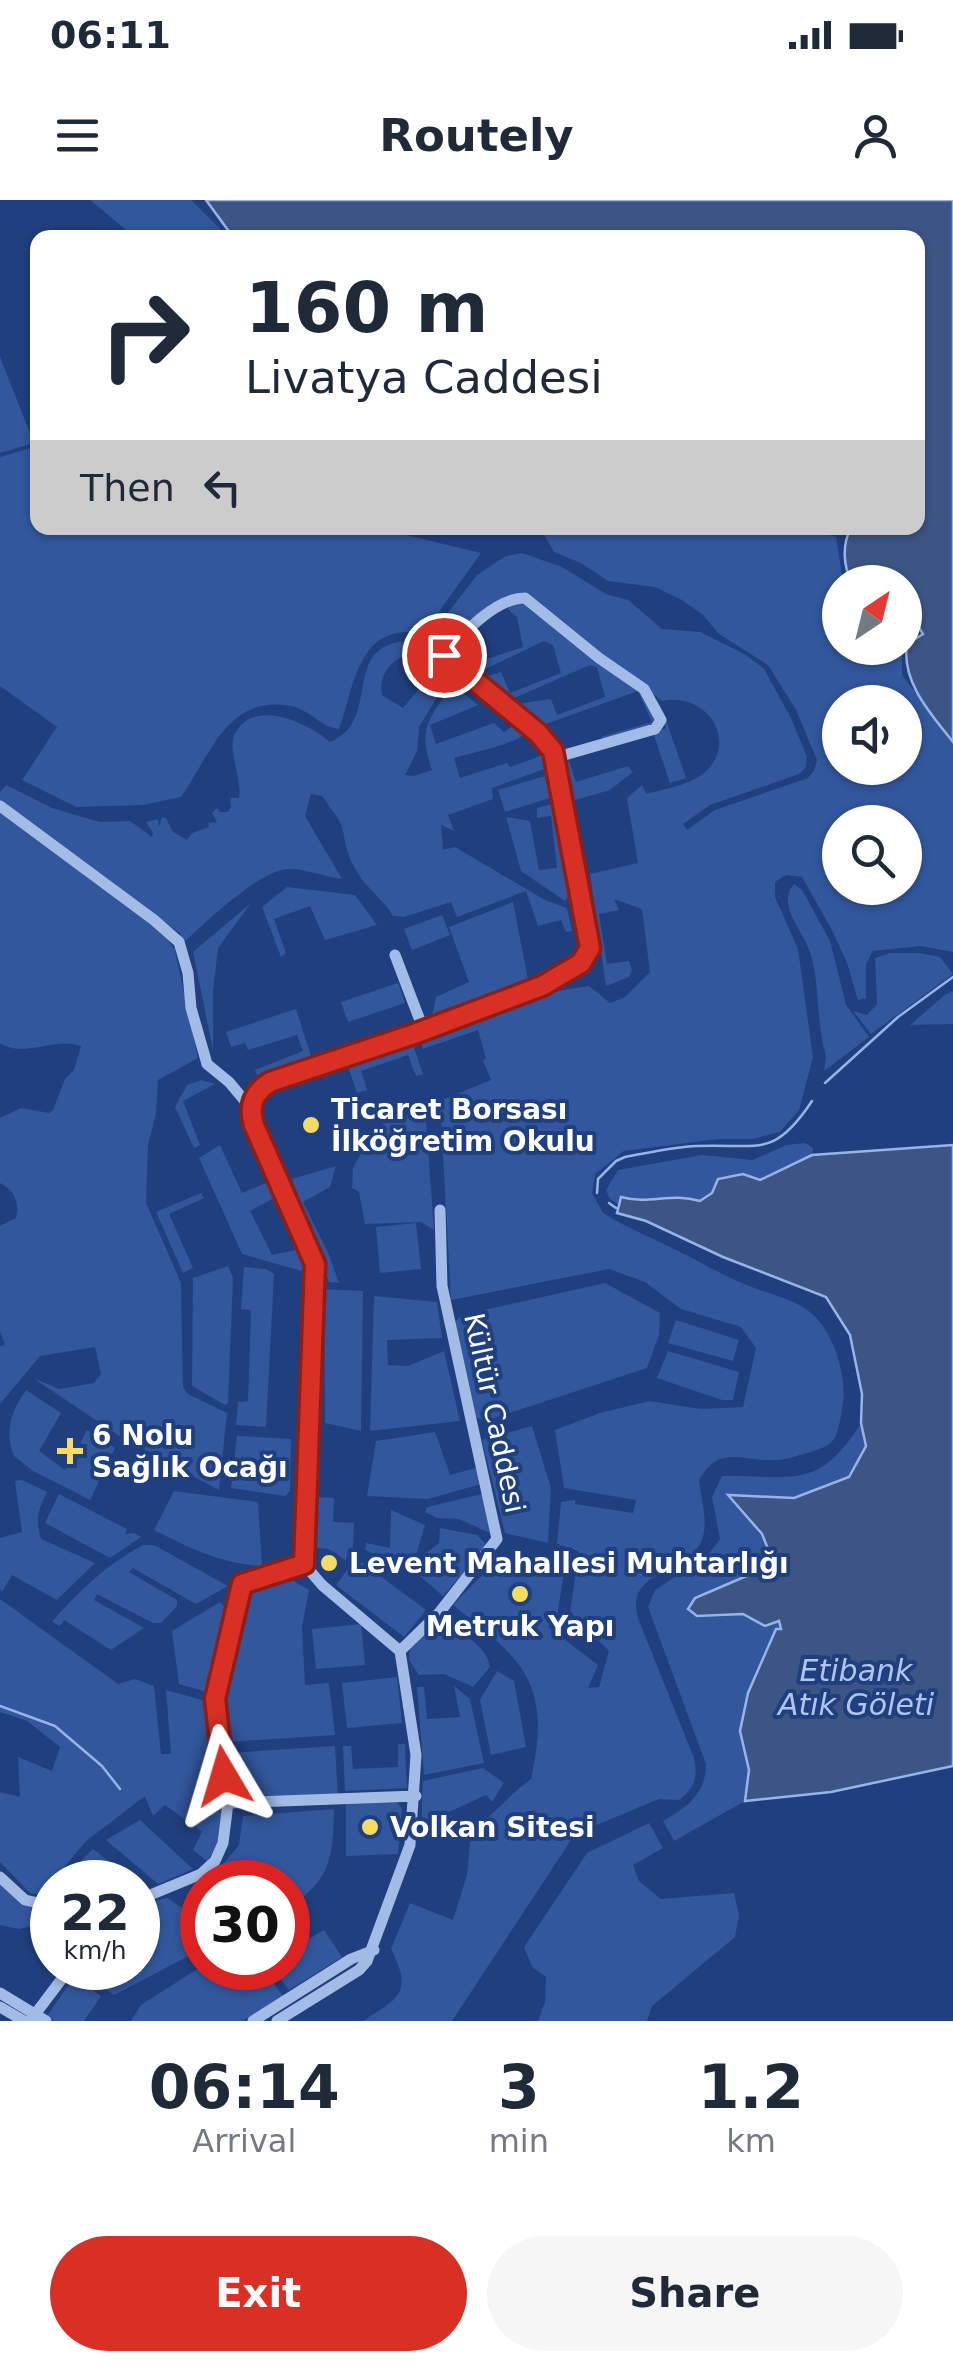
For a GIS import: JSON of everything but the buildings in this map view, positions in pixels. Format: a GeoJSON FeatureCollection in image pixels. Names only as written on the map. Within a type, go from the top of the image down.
{"type":"FeatureCollection","features":[{"type":"Feature","properties":{"kind":"street"},"geometry":{"type":"LineString","coordinates":[[250,1107],[257,1092],[270,1082],[424,1031],[542,986],[574,968],[587,955],[591,940],[550,746],[444,655],[466,631],[512,598],[524,598],[644,689],[657,711],[660,724],[655,730],[554,758]]}},
{"type":"Feature","properties":{"kind":"street"},"geometry":{"type":"LineString","coordinates":[[0,806],[179,942],[206,1064],[229,1082],[250,1107],[315,1264],[304,1564],[322,1585],[400,1651],[416,1755],[416,1796],[410,1845],[374,1950],[359,1970],[277,2021]]}},
{"type":"Feature","properties":{"kind":"street"},"geometry":{"type":"LineString","coordinates":[[395,954],[424,1031]]}},
{"type":"Feature","properties":{"kind":"street","name":"Kültür Caddesi"},"geometry":{"type":"LineString","coordinates":[[400,1651],[439,1613],[498,1540],[442,1286],[440,1210]]}},
{"type":"Feature","properties":{"kind":"street"},"geometry":{"type":"LineString","coordinates":[[160,1890],[209,1868],[223,1843],[228,1803],[215,1699],[242,1584],[304,1564]]}},
{"type":"Feature","properties":{"kind":"street"},"geometry":{"type":"LineString","coordinates":[[228,1803],[416,1796]]}},
{"type":"Feature","properties":{"kind":"street"},"geometry":{"type":"LineString","coordinates":[[0,1877],[30,1901]]}},
{"type":"Feature","properties":{"kind":"street"},"geometry":{"type":"LineString","coordinates":[[253,2021],[352,1959],[374,1950]]}},
{"type":"Feature","properties":{"kind":"street"},"geometry":{"type":"LineString","coordinates":[[34,2019],[54,1990]]}},
{"type":"Feature","properties":{"kind":"street"},"geometry":{"type":"LineString","coordinates":[[0,1993],[34,2019]]}},
{"type":"Feature","properties":{"kind":"street"},"geometry":{"type":"LineString","coordinates":[[0,2006],[34,2019]]}},
{"type":"Feature","properties":{"kind":"shaded area"},"geometry":{"type":"Polygon","coordinates":[[[90,200],[191,200],[221,230],[125,230],[90,200]]]}},
{"type":"Feature","properties":{"kind":"shaded area"},"geometry":{"type":"Polygon","coordinates":[[[0,357],[30,433],[30,444],[0,453],[0,357]]]}},
{"type":"Feature","properties":{"kind":"shaded area"},"geometry":{"type":"Polygon","coordinates":[[[30,448],[30,535],[406,535],[481,553],[425,631],[393,634],[370,649],[356,674],[339,729],[291,706],[251,709],[236,718],[212,746],[181,797],[143,805],[76,807],[22,780],[57,727],[0,686],[0,457],[30,448]]]}},
{"type":"Feature","properties":{"kind":"shaded area"},"geometry":{"type":"Polygon","coordinates":[[[544,535],[836,537],[840,565],[822,565],[822,665],[902,665],[902,675],[910,685],[822,685],[822,785],[922,785],[922,701],[953,742],[953,952],[921,946],[873,951],[866,964],[866,998],[858,1000],[832,930],[802,877],[786,875],[775,882],[775,897],[798,949],[813,1057],[799,1110],[780,1132],[752,1139],[718,1139],[624,1151],[595,1174],[592,1193],[603,1213],[729,1277],[796,1303],[818,1320],[832,1341],[843,1380],[838,1429],[826,1446],[794,1457],[728,1457],[708,1467],[699,1480],[705,1521],[700,1544],[640,1591],[636,1603],[638,1618],[694,1758],[695,1777],[689,1791],[679,1800],[659,1799],[575,1834],[452,2021],[363,2021],[394,1999],[402,1985],[391,1949],[410,1903],[453,1920],[467,1875],[471,1831],[531,1779],[538,1719],[526,1677],[498,1642],[453,1605],[481,1576],[501,1563],[524,1560],[565,1566],[557,1617],[548,1627],[598,1665],[588,1688],[599,1687],[609,1651],[570,1612],[579,1551],[557,1544],[561,1502],[575,1500],[575,1504],[633,1513],[636,1500],[564,1488],[555,1430],[600,1413],[650,1401],[700,1409],[743,1407],[756,1348],[741,1327],[681,1309],[645,1282],[609,1269],[451,1300],[440,1101],[491,1080],[478,1030],[423,1049],[421,1041],[545,993],[589,986],[610,1003],[625,997],[650,972],[642,909],[614,899],[619,910],[599,914],[607,964],[629,961],[632,970],[629,977],[606,986],[590,874],[638,863],[627,798],[642,785],[646,794],[700,776],[712,764],[719,736],[706,712],[679,700],[662,701],[529,596],[509,596],[458,629],[442,645],[435,635],[437,627],[477,575],[506,556],[522,553],[562,567],[606,594],[628,600],[662,629],[700,632],[746,655],[764,669],[791,718],[807,757],[806,767],[799,774],[710,805],[683,824],[687,830],[715,810],[808,778],[817,760],[796,710],[768,665],[719,634],[703,615],[682,600],[655,587],[608,581],[581,563],[554,552],[544,535]]]}},
{"type":"Feature","properties":{"kind":"shaded area"},"geometry":{"type":"Polygon","coordinates":[[[523,601],[641,690],[657,720],[652,725],[602,740],[601,737],[652,722],[638,691],[535,728],[510,705],[551,699],[557,715],[605,697],[597,668],[590,665],[505,702],[478,679],[501,672],[510,693],[561,673],[553,645],[544,641],[473,675],[450,654],[467,636],[475,663],[523,647],[517,617],[508,609],[523,601]]]}},
{"type":"Feature","properties":{"kind":"shaded area"},"geometry":{"type":"Polygon","coordinates":[[[423,638],[427,647],[394,662],[382,685],[382,695],[403,708],[433,672],[430,669],[443,663],[453,671],[419,727],[417,751],[405,775],[432,770],[426,743],[428,724],[452,684],[478,705],[430,725],[436,744],[494,723],[504,732],[514,725],[526,733],[503,745],[454,758],[460,778],[543,755],[547,768],[492,788],[493,799],[448,815],[454,831],[441,825],[443,850],[455,847],[545,900],[567,908],[572,931],[566,932],[561,920],[538,926],[526,891],[457,917],[451,902],[404,917],[393,916],[354,867],[337,817],[322,796],[311,794],[305,816],[342,879],[294,869],[275,872],[228,902],[175,951],[198,1058],[158,1080],[156,1114],[148,1144],[146,1203],[181,1283],[183,1387],[188,1394],[227,1413],[219,1490],[124,1439],[33,1378],[59,1389],[94,1383],[101,1374],[95,1347],[40,1356],[0,1404],[0,1346],[5,1345],[0,1331],[0,1226],[16,1218],[17,1207],[12,1193],[0,1183],[0,1118],[21,1108],[49,1113],[53,1110],[65,1079],[74,1070],[81,1046],[60,1044],[19,1049],[0,1043],[0,808],[166,936],[174,949],[181,934],[0,801],[0,792],[6,785],[52,808],[100,822],[130,821],[152,837],[146,822],[158,819],[159,827],[162,817],[166,818],[173,832],[187,840],[192,833],[209,827],[208,823],[217,822],[212,813],[217,808],[228,812],[230,798],[239,798],[233,742],[242,724],[253,717],[280,717],[309,727],[330,742],[352,724],[366,672],[377,652],[393,643],[423,638]]]}},
{"type":"Feature","properties":{"kind":"shaded area"},"geometry":{"type":"Polygon","coordinates":[[[665,717],[686,778],[670,783],[653,732],[666,728],[665,717]]]}},
{"type":"Feature","properties":{"kind":"shaded area"},"geometry":{"type":"Polygon","coordinates":[[[569,761],[576,782],[628,766],[633,772],[610,790],[572,801],[565,762],[569,761]]]}},
{"type":"Feature","properties":{"kind":"shaded area"},"geometry":{"type":"Polygon","coordinates":[[[545,776],[550,798],[505,812],[498,790],[545,776]]]}},
{"type":"Feature","properties":{"kind":"shaded area"},"geometry":{"type":"Polygon","coordinates":[[[552,804],[569,895],[565,901],[521,871],[506,817],[530,821],[539,870],[557,868],[551,816],[537,818],[537,808],[552,804]]]}},
{"type":"Feature","properties":{"kind":"shaded area"},"geometry":{"type":"Polygon","coordinates":[[[794,884],[802,890],[830,941],[846,1005],[869,1037],[824,1071],[826,1056],[814,967],[789,910],[789,892],[794,884]]]}},
{"type":"Feature","properties":{"kind":"shaded area"},"geometry":{"type":"Polygon","coordinates":[[[287,887],[355,895],[377,925],[325,940],[310,906],[274,919],[286,953],[281,957],[262,907],[287,887]]]}},
{"type":"Feature","properties":{"kind":"shaded area"},"geometry":{"type":"Polygon","coordinates":[[[513,902],[529,985],[432,1017],[436,997],[469,982],[449,927],[513,902]]]}},
{"type":"Feature","properties":{"kind":"shaded area"},"geometry":{"type":"Polygon","coordinates":[[[251,903],[218,948],[213,1050],[193,952],[251,903]]]}},
{"type":"Feature","properties":{"kind":"shaded area"},"geometry":{"type":"Polygon","coordinates":[[[442,915],[450,935],[412,950],[404,929],[442,915]]]}},
{"type":"Feature","properties":{"kind":"shaded area"},"geometry":{"type":"Polygon","coordinates":[[[890,953],[940,957],[953,974],[871,1034],[853,1011],[867,1015],[877,1004],[875,958],[890,953]]]}},
{"type":"Feature","properties":{"kind":"shaded area"},"geometry":{"type":"Polygon","coordinates":[[[398,983],[405,1003],[348,1022],[341,1002],[398,983]]]}},
{"type":"Feature","properties":{"kind":"shaded area"},"geometry":{"type":"Polygon","coordinates":[[[953,991],[953,1024],[910,1025],[946,994],[953,991]]]}},
{"type":"Feature","properties":{"kind":"shaded area"},"geometry":{"type":"Polygon","coordinates":[[[296,1009],[312,1059],[258,1078],[255,1070],[303,1051],[297,1035],[248,1050],[245,1043],[231,1047],[226,1032],[296,1009]]]}},
{"type":"Feature","properties":{"kind":"shaded area"},"geometry":{"type":"Polygon","coordinates":[[[412,1042],[423,1074],[416,1076],[408,1055],[361,1071],[367,1090],[357,1093],[347,1064],[412,1042]]]}},
{"type":"Feature","properties":{"kind":"shaded area"},"geometry":{"type":"Polygon","coordinates":[[[201,1080],[215,1084],[183,1101],[200,1145],[194,1148],[175,1107],[187,1085],[201,1080]]]}},
{"type":"Feature","properties":{"kind":"shaded area"},"geometry":{"type":"Polygon","coordinates":[[[425,1107],[434,1230],[421,1222],[365,1224],[359,1192],[352,1188],[353,1168],[374,1128],[425,1107]]]}},
{"type":"Feature","properties":{"kind":"shaded area"},"geometry":{"type":"Polygon","coordinates":[[[805,1143],[813,1148],[812,1155],[759,1180],[743,1174],[700,1201],[621,1197],[618,1204],[606,1190],[618,1170],[702,1155],[753,1160],[786,1145],[805,1143]]]}},
{"type":"Feature","properties":{"kind":"shaded area"},"geometry":{"type":"Polygon","coordinates":[[[220,1145],[242,1193],[268,1182],[276,1197],[250,1211],[272,1255],[301,1249],[305,1272],[242,1254],[199,1158],[220,1145]]]}},
{"type":"Feature","properties":{"kind":"shaded area"},"geometry":{"type":"Polygon","coordinates":[[[336,1166],[330,1187],[303,1202],[339,1283],[329,1282],[292,1179],[336,1166]]]}},
{"type":"Feature","properties":{"kind":"shaded area"},"geometry":{"type":"Polygon","coordinates":[[[201,1193],[204,1198],[169,1214],[193,1268],[183,1273],[156,1212],[201,1193]]]}},
{"type":"Feature","properties":{"kind":"shaded area"},"geometry":{"type":"Polygon","coordinates":[[[416,1223],[421,1269],[380,1273],[376,1227],[416,1223]]]}},
{"type":"Feature","properties":{"kind":"shaded area"},"geometry":{"type":"Polygon","coordinates":[[[228,1266],[233,1278],[225,1405],[192,1386],[193,1278],[228,1266]]]}},
{"type":"Feature","properties":{"kind":"shaded area"},"geometry":{"type":"Polygon","coordinates":[[[244,1267],[266,1269],[274,1274],[266,1427],[236,1425],[238,1402],[248,1401],[251,1310],[241,1309],[244,1267]]]}},
{"type":"Feature","properties":{"kind":"shaded area"},"geometry":{"type":"Polygon","coordinates":[[[605,1283],[660,1313],[659,1335],[647,1368],[485,1421],[472,1416],[454,1323],[462,1315],[605,1283]]]}},
{"type":"Feature","properties":{"kind":"shaded area"},"geometry":{"type":"Polygon","coordinates":[[[324,1289],[363,1291],[361,1431],[325,1423],[324,1289]]]}},
{"type":"Feature","properties":{"kind":"shaded area"},"geometry":{"type":"Polygon","coordinates":[[[374,1296],[437,1302],[442,1338],[387,1340],[388,1365],[408,1366],[444,1351],[460,1421],[370,1431],[374,1296]]]}},
{"type":"Feature","properties":{"kind":"shaded area"},"geometry":{"type":"Polygon","coordinates":[[[676,1320],[739,1340],[733,1361],[668,1343],[676,1320]]]}},
{"type":"Feature","properties":{"kind":"shaded area"},"geometry":{"type":"Polygon","coordinates":[[[668,1351],[739,1372],[733,1400],[722,1400],[657,1378],[668,1351]]]}},
{"type":"Feature","properties":{"kind":"shaded area"},"geometry":{"type":"Polygon","coordinates":[[[26,1390],[61,1413],[39,1451],[65,1470],[69,1463],[74,1466],[85,1446],[80,1443],[87,1430],[115,1448],[90,1500],[33,1471],[14,1456],[11,1422],[26,1390]]]}},
{"type":"Feature","properties":{"kind":"shaded area"},"geometry":{"type":"Polygon","coordinates":[[[861,1423],[866,1446],[849,1477],[794,1498],[729,1496],[768,1549],[756,1572],[731,1584],[716,1617],[743,1614],[765,1626],[779,1620],[781,1629],[748,1693],[740,1730],[749,1770],[745,1801],[674,1841],[663,1821],[694,1798],[703,1783],[706,1764],[648,1607],[655,1590],[708,1555],[720,1539],[712,1497],[722,1476],[785,1477],[817,1470],[846,1445],[861,1423]]]}},
{"type":"Feature","properties":{"kind":"shaded area"},"geometry":{"type":"Polygon","coordinates":[[[532,1426],[551,1488],[548,1543],[505,1533],[482,1440],[532,1426]]]}},
{"type":"Feature","properties":{"kind":"shaded area"},"geometry":{"type":"Polygon","coordinates":[[[435,1432],[450,1475],[476,1468],[481,1484],[428,1499],[367,1496],[376,1441],[435,1432]]]}},
{"type":"Feature","properties":{"kind":"shaded area"},"geometry":{"type":"Polygon","coordinates":[[[237,1436],[291,1439],[290,1491],[285,1496],[231,1488],[237,1436]]]}},
{"type":"Feature","properties":{"kind":"shaded area"},"geometry":{"type":"Polygon","coordinates":[[[22,1480],[47,1492],[38,1515],[41,1539],[95,1563],[57,1600],[12,1575],[2,1592],[0,1589],[0,1538],[22,1532],[15,1481],[22,1480]]]}},
{"type":"Feature","properties":{"kind":"shaded area"},"geometry":{"type":"Polygon","coordinates":[[[174,1491],[258,1502],[262,1566],[219,1558],[154,1530],[174,1491]]]}},
{"type":"Feature","properties":{"kind":"shaded area"},"geometry":{"type":"Polygon","coordinates":[[[59,1494],[127,1529],[125,1534],[141,1537],[110,1558],[45,1523],[59,1494]]]}},
{"type":"Feature","properties":{"kind":"shaded area"},"geometry":{"type":"Polygon","coordinates":[[[482,1494],[492,1534],[459,1519],[437,1518],[425,1512],[427,1507],[482,1494]]]}},
{"type":"Feature","properties":{"kind":"shaded area"},"geometry":{"type":"Polygon","coordinates":[[[318,1497],[334,1498],[333,1522],[354,1523],[353,1548],[345,1560],[328,1549],[314,1548],[318,1497]]]}},
{"type":"Feature","properties":{"kind":"shaded area"},"geometry":{"type":"Polygon","coordinates":[[[391,1510],[425,1525],[413,1565],[395,1562],[390,1566],[365,1549],[366,1543],[390,1548],[391,1510]]]}},
{"type":"Feature","properties":{"kind":"shaded area"},"geometry":{"type":"Polygon","coordinates":[[[440,1528],[477,1535],[487,1545],[443,1596],[414,1571],[417,1560],[439,1543],[440,1528]]]}},
{"type":"Feature","properties":{"kind":"shaded area"},"geometry":{"type":"Polygon","coordinates":[[[143,1545],[154,1545],[228,1586],[196,1604],[133,1568],[129,1572],[177,1600],[177,1606],[161,1623],[153,1623],[97,1594],[94,1600],[144,1628],[111,1650],[64,1620],[60,1626],[52,1622],[94,1579],[143,1545]]]}},
{"type":"Feature","properties":{"kind":"shaded area"},"geometry":{"type":"Polygon","coordinates":[[[356,1558],[426,1610],[404,1637],[336,1585],[356,1558]]]}},
{"type":"Feature","properties":{"kind":"shaded area"},"geometry":{"type":"Polygon","coordinates":[[[283,1575],[309,1590],[302,1627],[305,1685],[329,1683],[335,1735],[227,1742],[224,1693],[238,1655],[245,1601],[255,1585],[283,1575]]]}},
{"type":"Feature","properties":{"kind":"shaded area"},"geometry":{"type":"Polygon","coordinates":[[[0,1599],[118,1684],[135,1679],[154,1686],[161,1754],[171,1754],[166,1690],[209,1702],[207,1736],[223,1817],[216,1846],[208,1860],[193,1850],[202,1832],[165,1805],[153,1816],[145,1796],[86,1841],[70,1860],[30,1860],[30,1893],[0,1862],[0,1792],[20,1797],[18,1757],[52,1771],[60,1747],[27,1721],[0,1712],[0,1599]]]}},
{"type":"Feature","properties":{"kind":"shaded area"},"geometry":{"type":"Polygon","coordinates":[[[220,1602],[231,1615],[210,1693],[179,1684],[172,1631],[220,1602]]]}},
{"type":"Feature","properties":{"kind":"shaded area"},"geometry":{"type":"Polygon","coordinates":[[[437,1619],[470,1638],[488,1659],[490,1667],[473,1687],[444,1674],[419,1675],[409,1660],[410,1649],[437,1619]]]}},
{"type":"Feature","properties":{"kind":"shaded area"},"geometry":{"type":"Polygon","coordinates":[[[361,1624],[365,1665],[316,1669],[312,1629],[361,1624]]]}},
{"type":"Feature","properties":{"kind":"shaded area"},"geometry":{"type":"Polygon","coordinates":[[[497,1671],[514,1681],[526,1747],[491,1755],[480,1700],[497,1671]]]}},
{"type":"Feature","properties":{"kind":"shaded area"},"geometry":{"type":"Polygon","coordinates":[[[397,1677],[402,1723],[347,1728],[342,1683],[397,1677]]]}},
{"type":"Feature","properties":{"kind":"shaded area"},"geometry":{"type":"Polygon","coordinates":[[[454,1686],[470,1699],[484,1763],[424,1775],[417,1687],[424,1687],[427,1719],[460,1717],[454,1686]]]}},
{"type":"Feature","properties":{"kind":"shaded area"},"geometry":{"type":"Polygon","coordinates":[[[398,1744],[405,1744],[407,1788],[345,1791],[343,1746],[351,1746],[353,1769],[398,1767],[398,1744]]]}},
{"type":"Feature","properties":{"kind":"shaded area"},"geometry":{"type":"Polygon","coordinates":[[[335,1746],[338,1795],[232,1801],[229,1753],[335,1746]]]}},
{"type":"Feature","properties":{"kind":"shaded area"},"geometry":{"type":"Polygon","coordinates":[[[483,1768],[504,1783],[492,1802],[486,1795],[449,1812],[456,1829],[440,1835],[421,1833],[423,1781],[483,1768]]]}},
{"type":"Feature","properties":{"kind":"shaded area"},"geometry":{"type":"Polygon","coordinates":[[[346,1801],[396,1801],[402,1809],[398,1854],[346,1856],[346,1801]]]}},
{"type":"Feature","properties":{"kind":"shaded area"},"geometry":{"type":"Polygon","coordinates":[[[334,1809],[327,1866],[313,1888],[310,1891],[310,1860],[226,1860],[239,1845],[243,1816],[334,1809]]]}},
{"type":"Feature","properties":{"kind":"shaded area"},"geometry":{"type":"Polygon","coordinates":[[[140,1820],[183,1860],[180,1860],[180,1875],[160,1883],[160,1860],[130,1860],[106,1840],[140,1820]]]}},
{"type":"Feature","properties":{"kind":"shaded area"},"geometry":{"type":"Polygon","coordinates":[[[649,1823],[663,1848],[633,1865],[639,1881],[661,1899],[734,1893],[739,1915],[735,1937],[652,2006],[647,2021],[538,2021],[545,2002],[546,1977],[532,1967],[524,1947],[587,1853],[649,1823]]]}},
{"type":"Feature","properties":{"kind":"shaded area"},"geometry":{"type":"Polygon","coordinates":[[[93,1849],[107,1860],[82,1860],[93,1849]]]}},
{"type":"Feature","properties":{"kind":"shaded area"},"geometry":{"type":"Polygon","coordinates":[[[0,1881],[30,1897],[30,1926],[19,1929],[0,1925],[0,1881]]]}},
{"type":"Feature","properties":{"kind":"shaded area"},"geometry":{"type":"Polygon","coordinates":[[[167,1898],[180,1907],[180,1960],[160,1971],[160,1900],[167,1898]]]}},
{"type":"Feature","properties":{"kind":"shaded area"},"geometry":{"type":"Polygon","coordinates":[[[324,1930],[342,1957],[310,1977],[310,1938],[324,1930]]]}},
{"type":"Feature","properties":{"kind":"shaded area"},"geometry":{"type":"Polygon","coordinates":[[[180,1980],[180,1990],[278,1990],[283,1996],[243,2021],[131,2021],[141,2005],[180,1980]]]}},
{"type":"Feature","properties":{"kind":"shaded area"},"geometry":{"type":"Polygon","coordinates":[[[65,1990],[92,1990],[101,1996],[84,2021],[54,2021],[47,2016],[65,1990]]]}},
{"type":"Feature","properties":{"kind":"water"},"geometry":{"type":"Polygon","coordinates":[[[206,200],[953,200],[953,742],[922,701],[922,685],[913,685],[908,665],[922,665],[922,565],[846,565],[845,555],[848,535],[925,535],[925,230],[228,230],[206,200]]]}},
{"type":"Feature","properties":{"kind":"water","name":"Etibank Atık Göleti"},"geometry":{"type":"Polygon","coordinates":[[[953,1145],[953,1766],[831,1792],[745,1801],[749,1770],[740,1731],[748,1693],[776,1629],[781,1629],[779,1621],[765,1626],[743,1614],[697,1616],[688,1609],[695,1598],[756,1572],[768,1549],[762,1534],[728,1495],[794,1498],[849,1477],[866,1446],[861,1423],[862,1394],[850,1335],[826,1297],[723,1257],[646,1221],[617,1213],[621,1197],[700,1201],[712,1193],[718,1179],[743,1174],[760,1180],[812,1155],[953,1145]]]}},
{"type":"Feature","properties":{"kind":"waterway"},"geometry":{"type":"LineString","coordinates":[[825,1083],[898,1017],[953,977]]}},
{"type":"Feature","properties":{"kind":"waterway"},"geometry":{"type":"LineString","coordinates":[[597,1193],[598,1179],[625,1157],[687,1147],[763,1144],[786,1132],[812,1101]]}},
{"type":"Feature","properties":{"kind":"waterway"},"geometry":{"type":"LineString","coordinates":[[609,1203],[616,1208]]}},
{"type":"Feature","properties":{"kind":"waterway"},"geometry":{"type":"LineString","coordinates":[[0,1706],[55,1726],[102,1766],[120,1789]]}},
{"type":"Feature","properties":{"kind":"place","name":"Ticaret Borsası İlköğretim Okulu"},"geometry":{"type":"Point","coordinates":[311,1125]}},
{"type":"Feature","properties":{"kind":"place","name":"6 Nolu Sağlık Ocağı"},"geometry":{"type":"Point","coordinates":[70,1451]}},
{"type":"Feature","properties":{"kind":"place","name":"Levent Mahallesi Muhtarlığı"},"geometry":{"type":"Point","coordinates":[329,1563]}},
{"type":"Feature","properties":{"kind":"place","name":"Metruk Yapı"},"geometry":{"type":"Point","coordinates":[520,1594]}},
{"type":"Feature","properties":{"kind":"place","name":"Volkan Sitesi"},"geometry":{"type":"Point","coordinates":[370,1827]}},
{"type":"Feature","properties":{"kind":"route"},"geometry":{"type":"LineString","coordinates":[[224,1776],[215,1699],[242,1584],[304,1564],[310,1430],[314,1258],[254,1125],[250,1107],[257,1092],[270,1082],[542,986],[581,963],[590,948],[553,751],[538,733],[444,655]]}}]}
